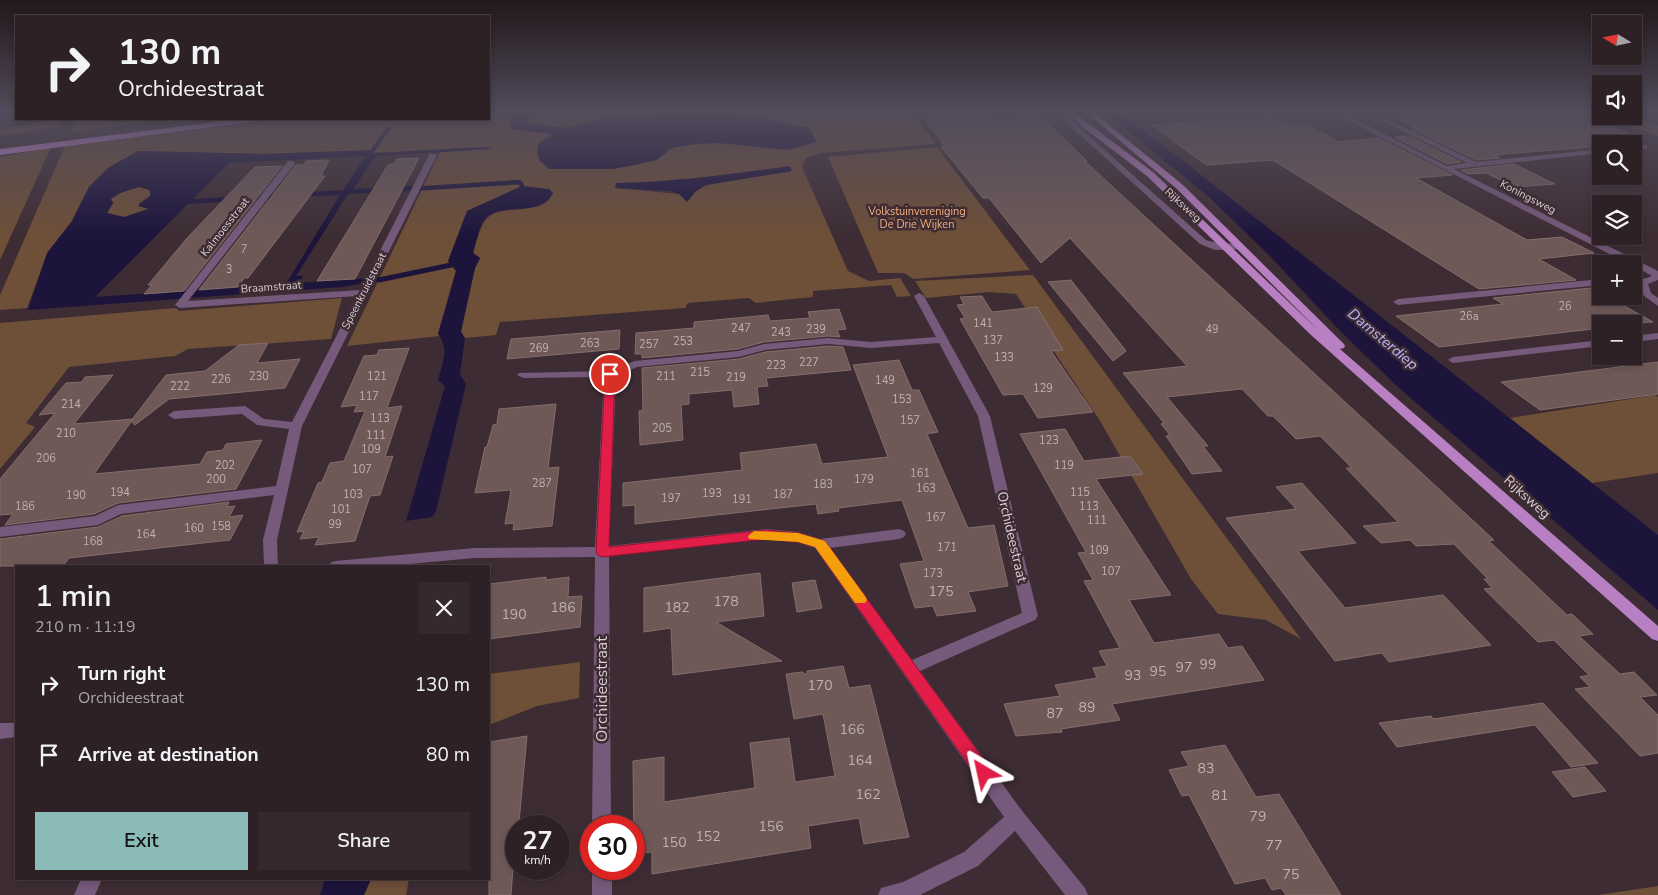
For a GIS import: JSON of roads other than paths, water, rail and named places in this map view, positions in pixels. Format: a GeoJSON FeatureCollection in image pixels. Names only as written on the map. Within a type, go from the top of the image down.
{"type":"FeatureCollection","features":[{"type":"Feature","properties":{"kind":"main road","name":"Rijksweg"},"geometry":{"type":"LineString","coordinates":[[1122,154],[1150,174],[1286,307],[1658,634]]}},
{"type":"Feature","properties":{"kind":"main road","name":"Rijksweg"},"geometry":{"type":"LineString","coordinates":[[1140,154],[1180,187],[1242,247],[1328,333],[1375,385]]}},
{"type":"Feature","properties":{"kind":"street","name":"Rijksweg"},"geometry":{"type":"LineString","coordinates":[[1105,154],[1203,242],[1227,248],[1242,247]]}},
{"type":"Feature","properties":{"kind":"street","name":"Koningsweg"},"geometry":{"type":"LineString","coordinates":[[1417,154],[1658,276]]}},
{"type":"Feature","properties":{"kind":"street"},"geometry":{"type":"LineString","coordinates":[[1453,154],[1474,164]]}},
{"type":"Feature","properties":{"kind":"street"},"geometry":{"type":"LineString","coordinates":[[1445,168],[1574,154]]}},
{"type":"Feature","properties":{"kind":"street","name":"Speenkruidstraat"},"geometry":{"type":"LineString","coordinates":[[271,565],[270,540],[296,426],[432,155]]}},
{"type":"Feature","properties":{"kind":"street","name":"Kalmoesstraat"},"geometry":{"type":"LineString","coordinates":[[183,302],[290,163]]}},
{"type":"Feature","properties":{"kind":"street"},"geometry":{"type":"LineString","coordinates":[[1642,280],[1658,276]]}},
{"type":"Feature","properties":{"kind":"street"},"geometry":{"type":"LineString","coordinates":[[1646,280],[1643,289],[1658,303]]}},
{"type":"Feature","properties":{"kind":"street"},"geometry":{"type":"LineString","coordinates":[[1398,302],[1592,283]]}},
{"type":"Feature","properties":{"kind":"street","name":"Braamstraat"},"geometry":{"type":"LineString","coordinates":[[183,302],[368,285]]}},
{"type":"Feature","properties":{"kind":"street","name":"Orchideestraat"},"geometry":{"type":"LineString","coordinates":[[908,668],[1030,616],[984,416],[919,296]]}},
{"type":"Feature","properties":{"kind":"street"},"geometry":{"type":"LineString","coordinates":[[1642,338],[1658,336]]}},
{"type":"Feature","properties":{"kind":"street"},"geometry":{"type":"LineString","coordinates":[[523,375],[610,374],[635,364],[739,354],[764,347],[828,341],[871,345],[942,340]]}},
{"type":"Feature","properties":{"kind":"street"},"geometry":{"type":"LineString","coordinates":[[1452,360],[1592,344]]}},
{"type":"Feature","properties":{"kind":"street","name":"Orchideestraat"},"geometry":{"type":"LineString","coordinates":[[602,815],[602,552],[610,374]]}},
{"type":"Feature","properties":{"kind":"street"},"geometry":{"type":"LineString","coordinates":[[174,415],[245,410],[261,422],[296,426]]}},
{"type":"Feature","properties":{"kind":"street"},"geometry":{"type":"LineString","coordinates":[[0,532],[98,520],[118,510],[281,490]]}},
{"type":"Feature","properties":{"kind":"street"},"geometry":{"type":"LineString","coordinates":[[347,565],[474,553],[602,552],[766,534],[798,537],[820,544],[900,534]]}},
{"type":"Feature","properties":{"kind":"street"},"geometry":{"type":"LineString","coordinates":[[820,544],[1016,818],[1078,895]]}},
{"type":"Feature","properties":{"kind":"street"},"geometry":{"type":"LineString","coordinates":[[0,731],[15,730]]}},
{"type":"Feature","properties":{"kind":"street"},"geometry":{"type":"LineString","coordinates":[[888,895],[905,892],[972,859],[1016,818]]}},
{"type":"Feature","properties":{"kind":"street"},"geometry":{"type":"LineString","coordinates":[[84,895],[92,880]]}},
{"type":"Feature","properties":{"kind":"street"},"geometry":{"type":"LineString","coordinates":[[602,880],[602,895]]}},
{"type":"Feature","properties":{"kind":"water"},"geometry":{"type":"Polygon","coordinates":[[[133,154],[413,154],[376,156],[353,189],[411,186],[408,191],[348,194],[296,276],[303,276],[299,283],[380,277],[378,281],[342,287],[28,310],[47,253],[72,221],[89,187],[108,168],[133,154]],[[366,156],[229,163],[193,199],[343,190],[366,156]],[[139,187],[120,193],[111,199],[113,203],[107,213],[124,217],[149,209],[138,206],[150,196],[150,190],[139,187]],[[340,195],[188,204],[95,297],[286,284],[340,195]]]}},
{"type":"Feature","properties":{"kind":"water"},"geometry":{"type":"Polygon","coordinates":[[[538,154],[664,154],[657,160],[614,169],[549,169],[540,161],[538,154]]]}},
{"type":"Feature","properties":{"kind":"water","name":"Damsterdiep"},"geometry":{"type":"Polygon","coordinates":[[[1156,154],[1174,154],[1177,156],[1658,535],[1658,610],[1400,389],[1340,331],[1269,255],[1209,197],[1156,154]]]}},
{"type":"Feature","properties":{"kind":"water"},"geometry":{"type":"Polygon","coordinates":[[[790,166],[792,171],[706,185],[695,192],[687,202],[679,194],[669,191],[615,188],[616,183],[725,175],[790,166]]]}},
{"type":"Feature","properties":{"kind":"water"},"geometry":{"type":"Polygon","coordinates":[[[522,186],[549,189],[553,193],[547,201],[539,206],[498,211],[489,215],[481,225],[473,253],[480,258],[475,268],[461,332],[465,338],[460,374],[466,384],[436,511],[432,517],[406,521],[445,386],[438,380],[443,362],[444,345],[438,334],[456,271],[448,261],[467,211],[522,186]]]}},
{"type":"Feature","properties":{"kind":"water"},"geometry":{"type":"Polygon","coordinates":[[[325,880],[371,880],[364,895],[320,895],[325,880]]]}},
{"type":"Feature","properties":{"kind":"waterway"},"geometry":{"type":"LineString","coordinates":[[410,189],[520,182],[522,186]]}},
{"type":"Feature","properties":{"kind":"waterway"},"geometry":{"type":"LineString","coordinates":[[379,280],[451,265]]}},
{"type":"Feature","properties":{"kind":"park label","name":"Volkstuinvereniging De Drie Wijken"},"geometry":{"type":"Point","coordinates":[917,217]}}]}
